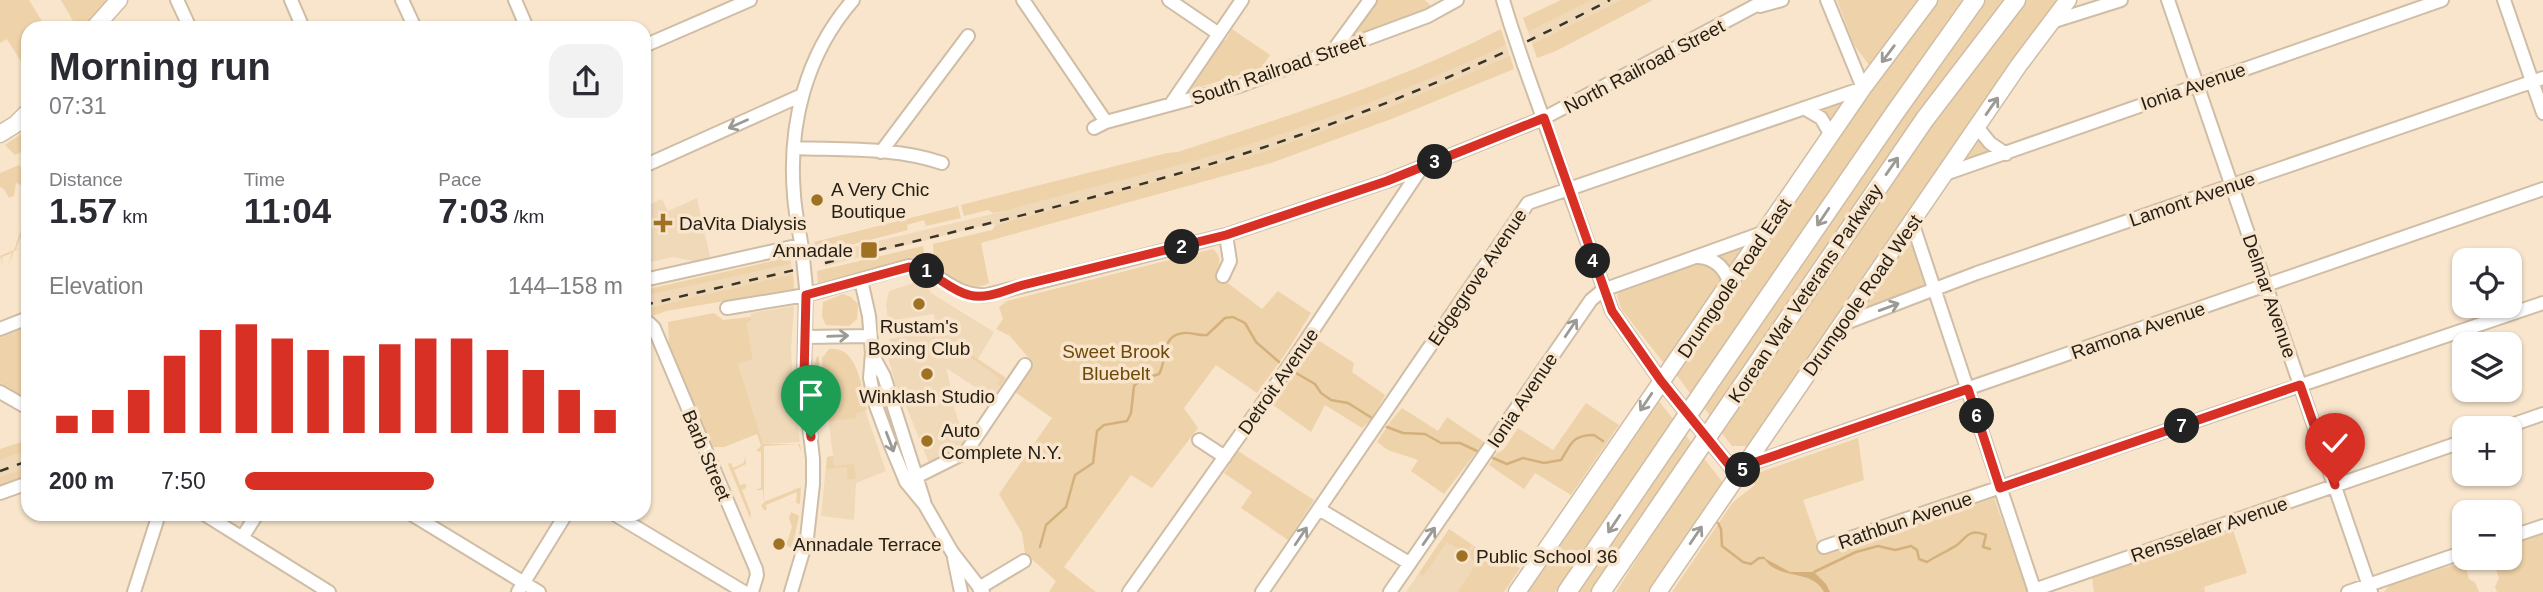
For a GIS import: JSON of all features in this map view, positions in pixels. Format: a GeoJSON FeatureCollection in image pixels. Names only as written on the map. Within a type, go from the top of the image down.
{"type":"FeatureCollection","features":[{"type":"Feature","properties":{"kind":"highway","name":"Korean War Veterans Parkway"},"geometry":{"type":"LineString","coordinates":[[1567,592],[1899,105],[1975,0]]}},
{"type":"Feature","properties":{"kind":"highway","name":"Korean War Veterans Parkway"},"geometry":{"type":"LineString","coordinates":[[1601,592],[1925,118],[2016,0]]}},
{"type":"Feature","properties":{"kind":"main road"},"geometry":{"type":"LineString","coordinates":[[100,21],[119,0]]}},
{"type":"Feature","properties":{"kind":"main road","name":"Drumgoole Road East"},"geometry":{"type":"LineString","coordinates":[[1517,592],[1863,88],[1929,0]]}},
{"type":"Feature","properties":{"kind":"main road","name":"Drumgoole Road West"},"geometry":{"type":"LineString","coordinates":[[1658,592],[1977,127],[2068,0]]}},
{"type":"Feature","properties":{"kind":"main road"},"geometry":{"type":"LineString","coordinates":[[0,134],[21,119]]}},
{"type":"Feature","properties":{"kind":"street"},"geometry":{"type":"LineString","coordinates":[[177,0],[187,21]]}},
{"type":"Feature","properties":{"kind":"street"},"geometry":{"type":"LineString","coordinates":[[291,0],[300,21]]}},
{"type":"Feature","properties":{"kind":"street"},"geometry":{"type":"LineString","coordinates":[[402,0],[412,21]]}},
{"type":"Feature","properties":{"kind":"street"},"geometry":{"type":"LineString","coordinates":[[515,0],[524,21]]}},
{"type":"Feature","properties":{"kind":"street"},"geometry":{"type":"LineString","coordinates":[[651,43],[750,0]]}},
{"type":"Feature","properties":{"kind":"street"},"geometry":{"type":"LineString","coordinates":[[791,592],[807,538],[813,484],[813,458],[804,378],[806,292],[794,197],[794,148],[800,96],[819,49],[853,0]]}},
{"type":"Feature","properties":{"kind":"street","name":"South Railroad Street"},"geometry":{"type":"LineString","coordinates":[[1023,0],[1100,125],[1239,86],[1428,16],[1457,0]]}},
{"type":"Feature","properties":{"kind":"street"},"geometry":{"type":"LineString","coordinates":[[1169,0],[1219,34]]}},
{"type":"Feature","properties":{"kind":"street"},"geometry":{"type":"LineString","coordinates":[[1171,104],[1242,0]]}},
{"type":"Feature","properties":{"kind":"street"},"geometry":{"type":"LineString","coordinates":[[1332,53],[1370,0]]}},
{"type":"Feature","properties":{"kind":"street"},"geometry":{"type":"LineString","coordinates":[[1503,0],[1603,290],[1618,322],[1661,381],[1737,475]]}},
{"type":"Feature","properties":{"kind":"street","name":"North Railroad Street"},"geometry":{"type":"LineString","coordinates":[[861,280],[917,267],[956,290],[978,296],[1226,235],[1422,167],[1544,118],[1766,0]]}},
{"type":"Feature","properties":{"kind":"street","name":"North Railroad Street"},"geometry":{"type":"LineString","coordinates":[[1750,9],[1782,0]]}},
{"type":"Feature","properties":{"kind":"street"},"geometry":{"type":"LineString","coordinates":[[1827,0],[1863,88]]}},
{"type":"Feature","properties":{"kind":"street"},"geometry":{"type":"LineString","coordinates":[[2050,22],[2121,0]]}},
{"type":"Feature","properties":{"kind":"street","name":"Delmar Avenue"},"geometry":{"type":"LineString","coordinates":[[2168,0],[2370,588]]}},
{"type":"Feature","properties":{"kind":"street","name":"Ionia Avenue"},"geometry":{"type":"LineString","coordinates":[[1945,174],[2442,0]]}},
{"type":"Feature","properties":{"kind":"street"},"geometry":{"type":"LineString","coordinates":[[2504,0],[2538,80],[2543,113]]}},
{"type":"Feature","properties":{"kind":"street"},"geometry":{"type":"LineString","coordinates":[[881,152],[968,36]]}},
{"type":"Feature","properties":{"kind":"street","name":"Lamont Avenue"},"geometry":{"type":"LineString","coordinates":[[1843,324],[1977,273],[2538,80]]}},
{"type":"Feature","properties":{"kind":"street","name":"Edgegrove Avenue"},"geometry":{"type":"LineString","coordinates":[[1262,592],[1528,203],[1863,88]]}},
{"type":"Feature","properties":{"kind":"street"},"geometry":{"type":"LineString","coordinates":[[651,163],[800,96]]}},
{"type":"Feature","properties":{"kind":"street"},"geometry":{"type":"LineString","coordinates":[[1804,108],[1821,118],[1831,135]]}},
{"type":"Feature","properties":{"kind":"street"},"geometry":{"type":"LineString","coordinates":[[1977,127],[1990,143],[2006,154]]}},
{"type":"Feature","properties":{"kind":"street"},"geometry":{"type":"LineString","coordinates":[[794,148],[881,152],[942,163]]}},
{"type":"Feature","properties":{"kind":"street","name":"Detroit Avenue"},"geometry":{"type":"LineString","coordinates":[[1129,592],[1225,457],[1422,167]]}},
{"type":"Feature","properties":{"kind":"street","name":"Ramona Avenue"},"geometry":{"type":"LineString","coordinates":[[1737,475],[1750,464],[2543,189]]}},
{"type":"Feature","properties":{"kind":"street"},"geometry":{"type":"LineString","coordinates":[[1912,222],[2034,591]]}},
{"type":"Feature","properties":{"kind":"street","name":"Ionia Avenue"},"geometry":{"type":"LineString","coordinates":[[1390,592],[1591,300],[1603,290],[1765,232]]}},
{"type":"Feature","properties":{"kind":"street"},"geometry":{"type":"LineString","coordinates":[[1223,276],[1230,261],[1226,235]]}},
{"type":"Feature","properties":{"kind":"street"},"geometry":{"type":"LineString","coordinates":[[651,278],[801,246]]}},
{"type":"Feature","properties":{"kind":"street"},"geometry":{"type":"LineString","coordinates":[[1694,257],[1704,257],[1716,262],[1724,270],[1730,284]]}},
{"type":"Feature","properties":{"kind":"street"},"geometry":{"type":"LineString","coordinates":[[727,309],[861,280],[869,316],[872,353],[870,378],[876,406],[925,505],[952,551],[981,590],[1024,561]]}},
{"type":"Feature","properties":{"kind":"street","name":"Rathbun Avenue"},"geometry":{"type":"LineString","coordinates":[[1824,547],[2543,303]]}},
{"type":"Feature","properties":{"kind":"street"},"geometry":{"type":"LineString","coordinates":[[0,329],[21,321]]}},
{"type":"Feature","properties":{"kind":"street","name":"Barb Street"},"geometry":{"type":"LineString","coordinates":[[651,325],[656,331],[756,569],[752,592]]}},
{"type":"Feature","properties":{"kind":"street"},"geometry":{"type":"LineString","coordinates":[[806,337],[870,336]]}},
{"type":"Feature","properties":{"kind":"street"},"geometry":{"type":"LineString","coordinates":[[912,479],[967,452],[1025,365]]}},
{"type":"Feature","properties":{"kind":"street"},"geometry":{"type":"LineString","coordinates":[[0,392],[21,404]]}},
{"type":"Feature","properties":{"kind":"street"},"geometry":{"type":"LineString","coordinates":[[2522,421],[2543,414]]}},
{"type":"Feature","properties":{"kind":"street"},"geometry":{"type":"LineString","coordinates":[[1199,440],[1225,457]]}},
{"type":"Feature","properties":{"kind":"street","name":"Rensselaer Avenue"},"geometry":{"type":"LineString","coordinates":[[2034,591],[2452,445]]}},
{"type":"Feature","properties":{"kind":"street"},"geometry":{"type":"LineString","coordinates":[[0,493],[21,486]]}},
{"type":"Feature","properties":{"kind":"street"},"geometry":{"type":"LineString","coordinates":[[1320,509],[1409,563]]}},
{"type":"Feature","properties":{"kind":"street"},"geometry":{"type":"LineString","coordinates":[[134,592],[157,521]]}},
{"type":"Feature","properties":{"kind":"street"},"geometry":{"type":"LineString","coordinates":[[215,521],[330,592]]}},
{"type":"Feature","properties":{"kind":"street"},"geometry":{"type":"LineString","coordinates":[[242,538],[253,521]]}},
{"type":"Feature","properties":{"kind":"street"},"geometry":{"type":"LineString","coordinates":[[422,521],[521,587],[539,592]]}},
{"type":"Feature","properties":{"kind":"street"},"geometry":{"type":"LineString","coordinates":[[521,587],[562,521]]}},
{"type":"Feature","properties":{"kind":"street"},"geometry":{"type":"LineString","coordinates":[[627,521],[744,592]]}},
{"type":"Feature","properties":{"kind":"street"},"geometry":{"type":"LineString","coordinates":[[2522,533],[2543,526]]}},
{"type":"Feature","properties":{"kind":"street"},"geometry":{"type":"LineString","coordinates":[[952,551],[961,592]]}},
{"type":"Feature","properties":{"kind":"street"},"geometry":{"type":"LineString","coordinates":[[2348,592],[2370,588],[2452,557]]}},
{"type":"Feature","properties":{"kind":"shaded area"},"geometry":{"type":"Polygon","coordinates":[[[1592,0],[1621,0],[1532,44],[1528,32],[1592,0]]]}},
{"type":"Feature","properties":{"kind":"shaded area"},"geometry":{"type":"Polygon","coordinates":[[[1506,45],[1510,56],[1459,79],[1260,153],[996,225],[989,224],[825,266],[823,254],[988,215],[1244,146],[1387,95],[1506,45]]]}},
{"type":"Feature","properties":{"kind":"shaded area"},"geometry":{"type":"Polygon","coordinates":[[[697,198],[710,257],[694,261],[672,257],[651,262],[651,204],[662,199],[668,211],[697,198]]]}},
{"type":"Feature","properties":{"kind":"shaded area"},"geometry":{"type":"Polygon","coordinates":[[[791,264],[793,274],[651,307],[651,294],[791,264]]]}},
{"type":"Feature","properties":{"kind":"shaded area"},"geometry":{"type":"Polygon","coordinates":[[[914,280],[994,332],[978,359],[1006,378],[992,398],[946,368],[952,392],[949,393],[965,440],[961,449],[929,463],[906,406],[902,407],[888,357],[892,355],[889,339],[906,336],[905,328],[935,322],[934,314],[888,321],[886,304],[889,291],[911,284],[914,280]]]}},
{"type":"Feature","properties":{"kind":"shaded area"},"geometry":{"type":"Polygon","coordinates":[[[794,306],[791,349],[793,389],[790,390],[800,442],[763,444],[738,362],[753,358],[747,322],[751,321],[751,313],[794,306]]]}},
{"type":"Feature","properties":{"kind":"shaded area"},"geometry":{"type":"Polygon","coordinates":[[[865,410],[886,471],[856,483],[854,520],[821,516],[827,457],[833,456],[828,417],[865,410]]]}},
{"type":"Feature","properties":{"kind":"shaded area"},"geometry":{"type":"Polygon","coordinates":[[[21,452],[21,470],[0,477],[0,460],[21,452]]]}},
{"type":"Feature","properties":{"kind":"shaded area","name":"Public School 36"},"geometry":{"type":"Polygon","coordinates":[[[1449,529],[1483,552],[1517,566],[1499,592],[1406,592],[1449,529]]]}},
{"type":"Feature","properties":{"kind":"shaded area"},"geometry":{"type":"Polygon","coordinates":[[[1764,558],[1790,572],[1814,572],[1830,592],[1824,592],[1811,580],[1777,570],[1764,558]]]}},
{"type":"Feature","properties":{"kind":"green space"},"geometry":{"type":"Polygon","coordinates":[[[0,0],[29,0],[42,21],[21,21],[21,62],[7,39],[0,43],[0,0]]]}},
{"type":"Feature","properties":{"kind":"green space"},"geometry":{"type":"Polygon","coordinates":[[[61,0],[108,0],[89,21],[73,21],[61,0]]]}},
{"type":"Feature","properties":{"kind":"green space"},"geometry":{"type":"Polygon","coordinates":[[[1375,0],[1425,0],[1431,6],[1429,10],[1358,36],[1354,31],[1375,0]]]}},
{"type":"Feature","properties":{"kind":"green space"},"geometry":{"type":"Polygon","coordinates":[[[1561,0],[1592,0],[1528,32],[1523,18],[1561,0]]]}},
{"type":"Feature","properties":{"kind":"green space"},"geometry":{"type":"Polygon","coordinates":[[[1621,0],[1653,0],[1556,51],[1537,58],[1532,44],[1621,0]]]}},
{"type":"Feature","properties":{"kind":"green space"},"geometry":{"type":"Polygon","coordinates":[[[1837,0],[1920,0],[1869,65],[1854,45],[1837,0]]]}},
{"type":"Feature","properties":{"kind":"green space"},"geometry":{"type":"Polygon","coordinates":[[[1937,0],[1962,0],[1692,396],[1676,374],[1837,137],[1937,0]]]}},
{"type":"Feature","properties":{"kind":"green space"},"geometry":{"type":"Polygon","coordinates":[[[1982,0],[2006,0],[1712,418],[1701,404],[1982,0]]]}},
{"type":"Feature","properties":{"kind":"green space"},"geometry":{"type":"Polygon","coordinates":[[[2027,0],[2058,0],[1997,84],[1748,448],[1732,446],[1720,431],[1917,145],[2027,0]]]}},
{"type":"Feature","properties":{"kind":"green space"},"geometry":{"type":"Polygon","coordinates":[[[1232,29],[1270,55],[1266,66],[1191,90],[1190,86],[1217,44],[1226,40],[1232,29]]]}},
{"type":"Feature","properties":{"kind":"green space"},"geometry":{"type":"Polygon","coordinates":[[[1501,29],[1506,45],[1409,87],[1311,124],[1156,171],[1008,210],[993,213],[988,210],[964,216],[961,205],[1178,152],[1301,111],[1422,66],[1501,29]]]}},
{"type":"Feature","properties":{"kind":"green space"},"geometry":{"type":"Polygon","coordinates":[[[1510,56],[1514,69],[1394,118],[1271,163],[981,243],[989,283],[982,286],[960,282],[934,264],[933,244],[992,230],[996,225],[1260,153],[1400,103],[1510,56]]]}},
{"type":"Feature","properties":{"kind":"green space"},"geometry":{"type":"Polygon","coordinates":[[[1844,100],[1831,121],[1819,112],[1817,106],[1844,100]]]}},
{"type":"Feature","properties":{"kind":"green space"},"geometry":{"type":"Polygon","coordinates":[[[21,134],[21,152],[15,155],[5,145],[21,134]]]}},
{"type":"Feature","properties":{"kind":"green space"},"geometry":{"type":"Polygon","coordinates":[[[1978,138],[1991,154],[1967,162],[1964,159],[1978,138]]]}},
{"type":"Feature","properties":{"kind":"green space"},"geometry":{"type":"Polygon","coordinates":[[[19,165],[21,168],[21,185],[16,183],[14,196],[9,198],[0,187],[0,173],[19,165]]]}},
{"type":"Feature","properties":{"kind":"green space"},"geometry":{"type":"Polygon","coordinates":[[[958,206],[961,218],[926,226],[924,220],[907,225],[908,230],[835,249],[816,251],[814,242],[958,206]]]}},
{"type":"Feature","properties":{"kind":"green space"},"geometry":{"type":"Polygon","coordinates":[[[21,230],[16,249],[20,249],[14,251],[7,269],[12,253],[2,257],[3,265],[0,256],[14,250],[21,230]]]}},
{"type":"Feature","properties":{"kind":"green space"},"geometry":{"type":"Polygon","coordinates":[[[1908,242],[1914,247],[1926,288],[1867,307],[1866,302],[1908,242]]]}},
{"type":"Feature","properties":{"kind":"green space"},"geometry":{"type":"Polygon","coordinates":[[[923,246],[922,255],[818,283],[817,271],[923,246]]]}},
{"type":"Feature","properties":{"kind":"green space"},"geometry":{"type":"Polygon","coordinates":[[[1742,246],[1743,250],[1731,268],[1717,256],[1718,253],[1742,246]]]}},
{"type":"Feature","properties":{"kind":"green space","name":"Sweet Brook Bluebelt"},"geometry":{"type":"Polygon","coordinates":[[[1213,249],[1219,261],[1216,274],[1262,309],[1278,291],[1311,313],[1257,393],[1216,365],[1184,408],[1198,428],[1152,488],[1131,475],[1064,567],[1096,592],[1049,592],[1056,581],[1025,553],[1022,533],[999,494],[1052,418],[1015,392],[1033,363],[1010,336],[996,329],[1003,319],[999,307],[1007,301],[1213,249]]]}},
{"type":"Feature","properties":{"kind":"green space"},"geometry":{"type":"Polygon","coordinates":[[[790,257],[791,264],[651,294],[651,288],[790,257]]]}},
{"type":"Feature","properties":{"kind":"green space"},"geometry":{"type":"Polygon","coordinates":[[[1701,264],[1715,267],[1721,277],[1720,283],[1665,363],[1622,310],[1617,296],[1620,291],[1663,274],[1701,264]]]}},
{"type":"Feature","properties":{"kind":"green space"},"geometry":{"type":"Polygon","coordinates":[[[793,274],[794,289],[666,311],[651,316],[651,307],[793,274]]]}},
{"type":"Feature","properties":{"kind":"green space"},"geometry":{"type":"Polygon","coordinates":[[[843,294],[858,304],[857,319],[849,326],[826,325],[822,317],[823,302],[843,294]]]}},
{"type":"Feature","properties":{"kind":"green space"},"geometry":{"type":"Polygon","coordinates":[[[714,313],[723,320],[751,317],[751,321],[747,323],[753,359],[738,363],[763,444],[798,444],[764,446],[764,502],[801,487],[800,504],[796,503],[797,492],[766,505],[767,510],[764,510],[761,505],[764,503],[763,490],[755,490],[761,488],[761,452],[756,451],[761,446],[757,434],[724,447],[710,447],[674,360],[669,344],[668,322],[714,313]]]}},
{"type":"Feature","properties":{"kind":"green space"},"geometry":{"type":"Polygon","coordinates":[[[21,330],[21,395],[0,383],[0,338],[21,330]]]}},
{"type":"Feature","properties":{"kind":"green space"},"geometry":{"type":"Polygon","coordinates":[[[948,339],[1006,378],[1000,386],[997,384],[1001,379],[947,341],[948,339]]]}},
{"type":"Feature","properties":{"kind":"green space"},"geometry":{"type":"Polygon","coordinates":[[[1318,340],[1354,363],[1352,372],[1385,395],[1372,419],[1362,428],[1325,405],[1311,432],[1273,405],[1318,340]]]}},
{"type":"Feature","properties":{"kind":"green space"},"geometry":{"type":"Polygon","coordinates":[[[829,349],[847,354],[857,370],[867,410],[857,413],[856,418],[830,421],[828,417],[822,358],[829,349]]]}},
{"type":"Feature","properties":{"kind":"green space"},"geometry":{"type":"Polygon","coordinates":[[[817,356],[824,420],[818,422],[813,371],[817,356]]]}},
{"type":"Feature","properties":{"kind":"green space"},"geometry":{"type":"Polygon","coordinates":[[[877,378],[906,460],[909,475],[886,419],[877,378]]]}},
{"type":"Feature","properties":{"kind":"green space"},"geometry":{"type":"Polygon","coordinates":[[[1657,399],[1674,420],[1555,592],[1526,592],[1657,399]]]}},
{"type":"Feature","properties":{"kind":"green space"},"geometry":{"type":"Polygon","coordinates":[[[1586,403],[1619,425],[1571,495],[1535,473],[1524,489],[1489,465],[1518,428],[1553,450],[1586,403]]]}},
{"type":"Feature","properties":{"kind":"green space"},"geometry":{"type":"Polygon","coordinates":[[[1402,408],[1438,431],[1447,417],[1484,442],[1444,494],[1411,471],[1418,460],[1388,450],[1377,442],[1402,408]]]}},
{"type":"Feature","properties":{"kind":"green space"},"geometry":{"type":"Polygon","coordinates":[[[1683,432],[1693,445],[1592,592],[1573,592],[1683,432]]]}},
{"type":"Feature","properties":{"kind":"green space"},"geometry":{"type":"Polygon","coordinates":[[[1858,438],[1864,480],[1803,500],[1822,555],[1994,498],[2028,592],[1672,592],[1733,502],[1755,485],[1751,478],[1755,474],[1858,438]]]}},
{"type":"Feature","properties":{"kind":"green space"},"geometry":{"type":"Polygon","coordinates":[[[21,442],[21,452],[0,460],[0,449],[21,442]]]}},
{"type":"Feature","properties":{"kind":"green space"},"geometry":{"type":"Polygon","coordinates":[[[1238,451],[1314,500],[1288,540],[1241,508],[1252,492],[1224,473],[1238,451]]]}},
{"type":"Feature","properties":{"kind":"green space"},"geometry":{"type":"Polygon","coordinates":[[[745,456],[746,464],[734,470],[740,485],[746,484],[746,488],[742,490],[751,513],[750,518],[728,464],[731,463],[733,468],[744,463],[745,456]]]}},
{"type":"Feature","properties":{"kind":"green space"},"geometry":{"type":"Polygon","coordinates":[[[833,456],[834,466],[854,464],[856,479],[847,479],[847,467],[826,469],[827,457],[833,456]]]}},
{"type":"Feature","properties":{"kind":"green space"},"geometry":{"type":"Polygon","coordinates":[[[1702,456],[1724,484],[1649,592],[1616,592],[1702,456]]]}},
{"type":"Feature","properties":{"kind":"green space"},"geometry":{"type":"Polygon","coordinates":[[[21,470],[21,482],[0,489],[0,477],[21,470]]]}},
{"type":"Feature","properties":{"kind":"green space"},"geometry":{"type":"Polygon","coordinates":[[[791,512],[799,516],[792,549],[786,545],[792,527],[789,518],[791,512]]]}},
{"type":"Feature","properties":{"kind":"green space"},"geometry":{"type":"Polygon","coordinates":[[[1449,529],[1472,545],[1466,553],[1447,542],[1423,576],[1419,573],[1449,529]]]}},
{"type":"Feature","properties":{"kind":"green space"},"geometry":{"type":"Polygon","coordinates":[[[2226,529],[2233,530],[2247,573],[2204,587],[2205,592],[2094,592],[2092,578],[2096,574],[2226,529]]]}},
{"type":"Feature","properties":{"kind":"green space"},"geometry":{"type":"Polygon","coordinates":[[[2543,532],[2543,592],[2497,592],[2495,587],[2499,578],[2496,570],[2522,570],[2522,539],[2543,532]]]}},
{"type":"Feature","properties":{"kind":"green space"},"geometry":{"type":"Polygon","coordinates":[[[1474,546],[1520,568],[1504,592],[1458,592],[1476,564],[1469,555],[1474,546]]]}},
{"type":"Feature","properties":{"kind":"green space"},"geometry":{"type":"Polygon","coordinates":[[[2452,566],[2452,570],[2467,570],[2469,579],[2475,582],[2479,592],[2384,592],[2391,584],[2452,566]]]}},
{"type":"Feature","properties":{"kind":"waterway"},"geometry":{"type":"LineString","coordinates":[[1040,547],[1046,525],[1066,507],[1075,475],[1093,463],[1097,431],[1104,425],[1127,421],[1131,413],[1134,386],[1140,380],[1159,374],[1171,338],[1184,333],[1207,335],[1225,318],[1233,317],[1245,323],[1256,342],[1279,362]]}},
{"type":"Feature","properties":{"kind":"waterway"},"geometry":{"type":"LineString","coordinates":[[1296,373],[1315,384],[1321,393],[1331,400],[1348,403],[1372,418]]}},
{"type":"Feature","properties":{"kind":"waterway"},"geometry":{"type":"LineString","coordinates":[[1387,427],[1403,433],[1425,434],[1441,443],[1460,443],[1477,451]]}},
{"type":"Feature","properties":{"kind":"waterway"},"geometry":{"type":"LineString","coordinates":[[1493,458],[1507,464],[1523,458],[1544,463],[1561,460],[1573,442],[1586,435],[1594,435],[1603,441]]}},
{"type":"Feature","properties":{"kind":"waterway"},"geometry":{"type":"LineString","coordinates":[[1718,523],[1722,546],[1743,562],[1751,564],[1764,558]]}},
{"type":"Feature","properties":{"kind":"waterway"},"geometry":{"type":"LineString","coordinates":[[1814,572],[1856,552],[1878,546],[1895,550],[1911,546],[1917,550],[1919,559],[1927,562],[1976,532],[1986,535],[1983,547],[1990,549]]}},
{"type":"Feature","properties":{"kind":"railway"},"geometry":{"type":"LineString","coordinates":[[825,263],[1124,189],[1300,135],[1380,106],[1458,73],[1610,0]]}},
{"type":"Feature","properties":{"kind":"railway"},"geometry":{"type":"LineString","coordinates":[[651,303],[816,265]]}},
{"type":"Feature","properties":{"kind":"railway"},"geometry":{"type":"LineString","coordinates":[[0,471],[21,464]]}},
{"type":"Feature","properties":{"kind":"place","name":"A Very Chic Boutique"},"geometry":{"type":"Point","coordinates":[817,200]}},
{"type":"Feature","properties":{"kind":"place","name":"DaVita Dialysis"},"geometry":{"type":"Point","coordinates":[663,223]}},
{"type":"Feature","properties":{"kind":"place","name":"Annadale"},"geometry":{"type":"Point","coordinates":[869,250]}},
{"type":"Feature","properties":{"kind":"place","name":"Rustam's Boxing Club"},"geometry":{"type":"Point","coordinates":[919,304]}},
{"type":"Feature","properties":{"kind":"place","name":"Winklash Studio"},"geometry":{"type":"Point","coordinates":[927,374]}},
{"type":"Feature","properties":{"kind":"place","name":"Auto Complete N.Y."},"geometry":{"type":"Point","coordinates":[927,441]}},
{"type":"Feature","properties":{"kind":"place","name":"Annadale Terrace"},"geometry":{"type":"Point","coordinates":[779,544]}},
{"type":"Feature","properties":{"kind":"place","name":"Public School 36"},"geometry":{"type":"Point","coordinates":[1462,556]}},
{"type":"Feature","properties":{"kind":"route"},"geometry":{"type":"LineString","coordinates":[[811,437],[804,378],[806,295],[909,267],[925,270],[968,295],[996,293],[1226,235],[1387,181],[1544,118],[1612,311],[1661,381],[1737,475],[1750,464],[1968,389],[2000,488],[2300,385],[2335,485]]}}]}
